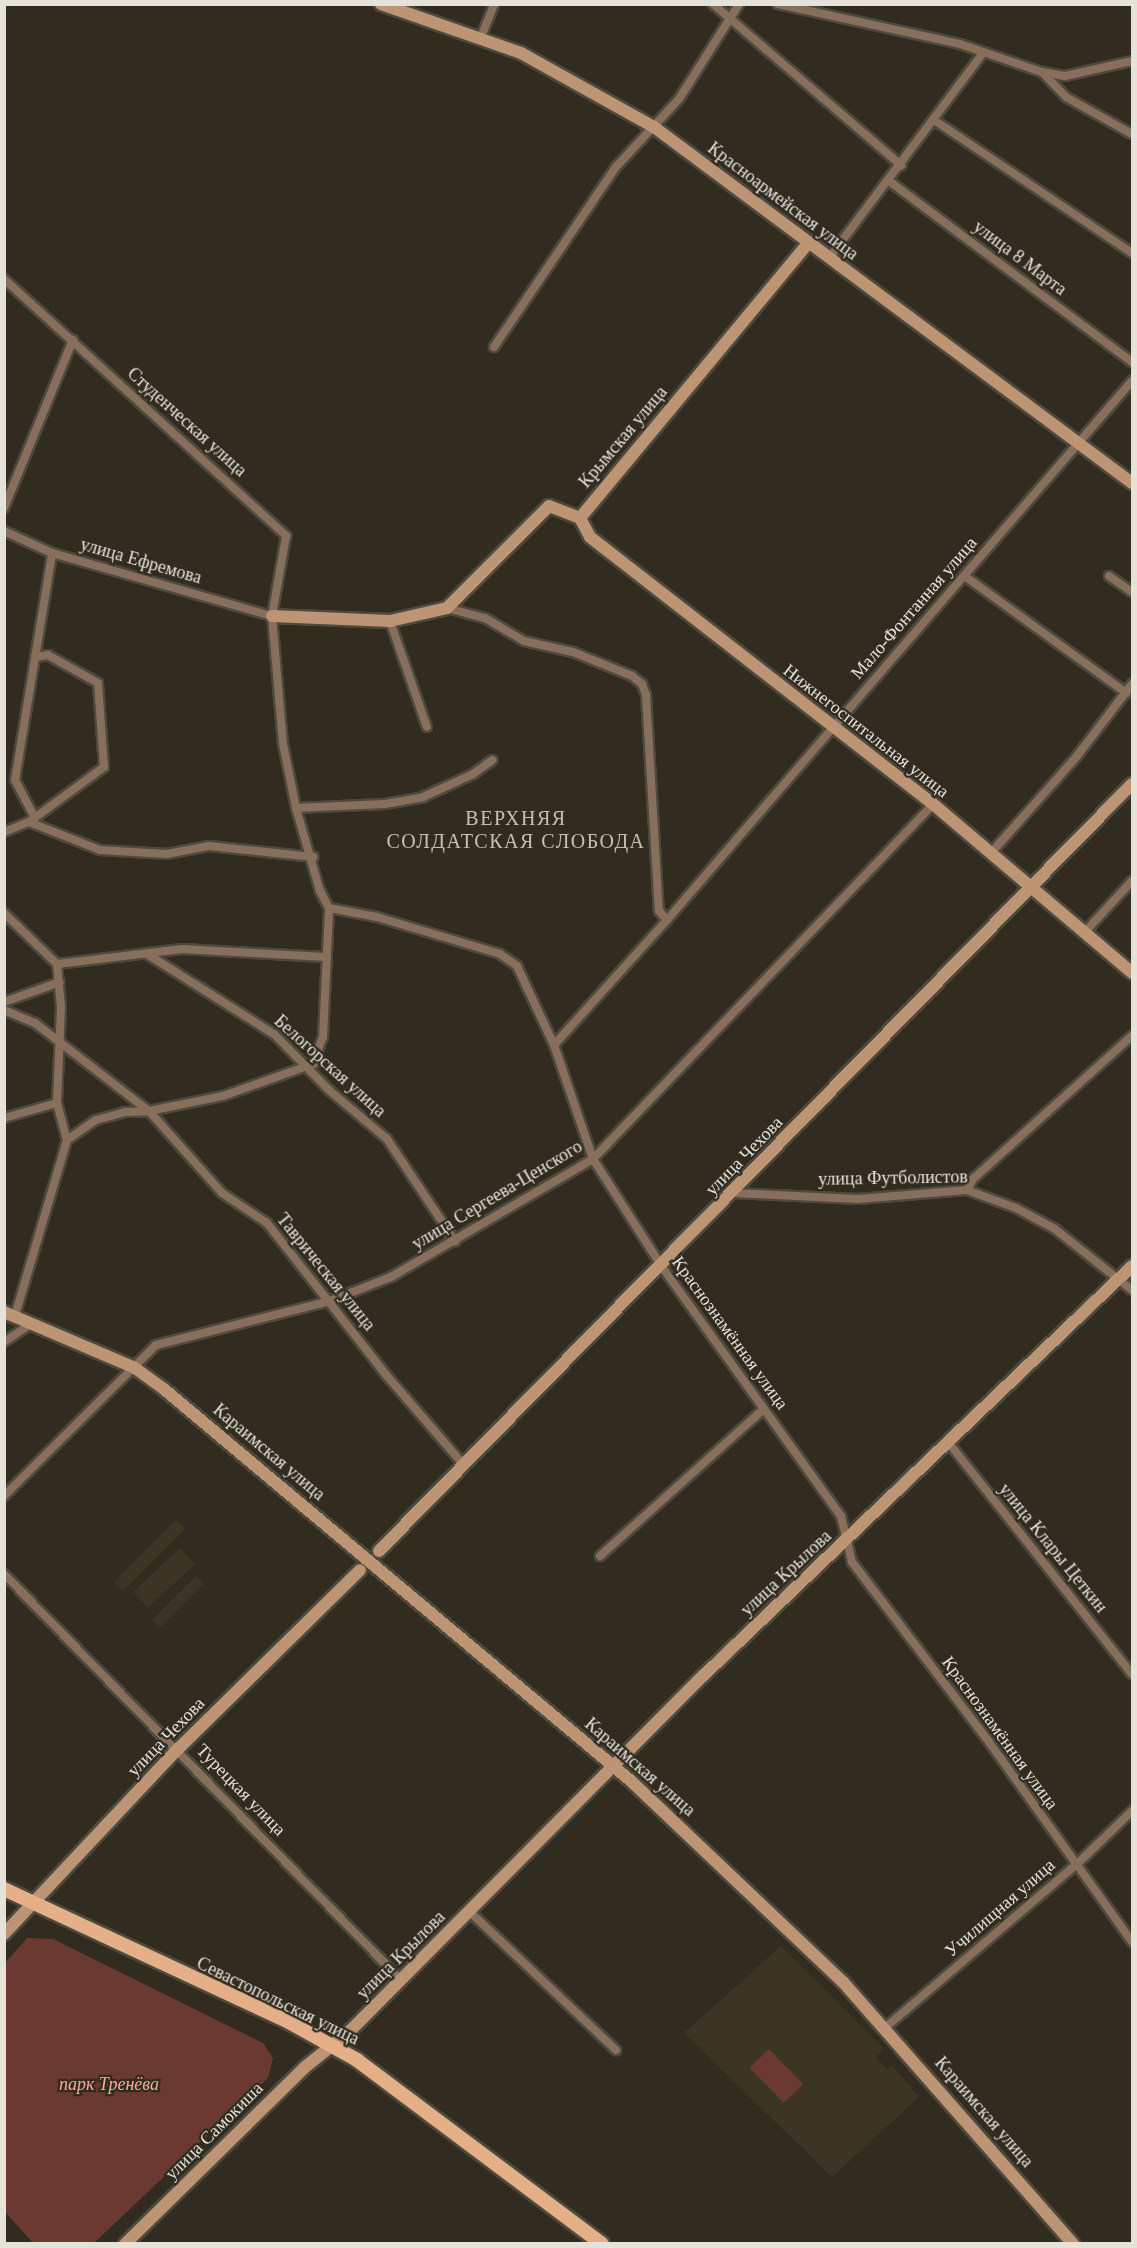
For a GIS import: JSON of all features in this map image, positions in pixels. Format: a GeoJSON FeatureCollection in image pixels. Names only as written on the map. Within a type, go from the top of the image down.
{"type":"FeatureCollection","features":[{"type":"Feature","properties":{"kind":"main road","name":"Красноармейская улица"},"geometry":{"type":"LineString","coordinates":[[381,4],[481,37],[545,65],[654,128],[1080,442],[1132,483]]}},
{"type":"Feature","properties":{"kind":"main road","name":"Крымская улица"},"geometry":{"type":"LineString","coordinates":[[580,518],[808,243]]}},
{"type":"Feature","properties":{"kind":"main road"},"geometry":{"type":"LineString","coordinates":[[272,616],[390,621],[447,608],[549,506],[580,518]]}},
{"type":"Feature","properties":{"kind":"main road","name":"Нижнегоспитальная улица"},"geometry":{"type":"LineString","coordinates":[[580,518],[591,537],[933,804],[991,853],[1031,891],[1132,973]]}},
{"type":"Feature","properties":{"kind":"main road","name":"улица Чехова"},"geometry":{"type":"LineString","coordinates":[[379,1551],[463,1464],[662,1267],[1031,891],[1132,784]]}},
{"type":"Feature","properties":{"kind":"main road","name":"улица Крылова"},"geometry":{"type":"LineString","coordinates":[[329,2046],[470,1912],[613,1766],[1132,1266]]}},
{"type":"Feature","properties":{"kind":"main road","name":"Караимская улица"},"geometry":{"type":"LineString","coordinates":[[10,1314],[135,1368],[297,1498],[613,1766],[728,1870],[886,2027],[1073,2244]]}},
{"type":"Feature","properties":{"kind":"main road","name":"улица Чехова"},"geometry":{"type":"LineString","coordinates":[[4,1934],[178,1749],[360,1570]]}},
{"type":"Feature","properties":{"kind":"main road","name":"Севастопольская улица"},"geometry":{"type":"LineString","coordinates":[[4,1889],[289,2022],[357,2060],[602,2244]]}},
{"type":"Feature","properties":{"kind":"main road","name":"улица Самокиша"},"geometry":{"type":"LineString","coordinates":[[125,2244],[329,2046]]}},
{"type":"Feature","properties":{"kind":"street"},"geometry":{"type":"LineString","coordinates":[[481,37],[494,4]]}},
{"type":"Feature","properties":{"kind":"street"},"geometry":{"type":"LineString","coordinates":[[713,4],[901,165]]}},
{"type":"Feature","properties":{"kind":"street"},"geometry":{"type":"LineString","coordinates":[[494,347],[609,176],[679,99],[739,4]]}},
{"type":"Feature","properties":{"kind":"street"},"geometry":{"type":"LineString","coordinates":[[778,4],[983,53],[1042,72],[1065,76],[1132,61]]}},
{"type":"Feature","properties":{"kind":"street"},"geometry":{"type":"LineString","coordinates":[[829,258],[983,53]]}},
{"type":"Feature","properties":{"kind":"street"},"geometry":{"type":"LineString","coordinates":[[1042,72],[1066,98],[1132,134]]}},
{"type":"Feature","properties":{"kind":"street"},"geometry":{"type":"LineString","coordinates":[[934,120],[1132,253]]}},
{"type":"Feature","properties":{"kind":"street","name":"улица 8 Марта"},"geometry":{"type":"LineString","coordinates":[[889,181],[1132,362]]}},
{"type":"Feature","properties":{"kind":"street","name":"Студенческая улица"},"geometry":{"type":"LineString","coordinates":[[4,279],[286,536],[272,616]]}},
{"type":"Feature","properties":{"kind":"street"},"geometry":{"type":"LineString","coordinates":[[4,508],[73,340]]}},
{"type":"Feature","properties":{"kind":"street","name":"Мало-Фонтанная улица"},"geometry":{"type":"LineString","coordinates":[[554,1045],[667,920],[966,577],[1132,381]]}},
{"type":"Feature","properties":{"kind":"street","name":"улица Ефремова"},"geometry":{"type":"LineString","coordinates":[[4,531],[52,553],[272,616]]}},
{"type":"Feature","properties":{"kind":"street"},"geometry":{"type":"LineString","coordinates":[[52,553],[15,780],[32,820],[100,850],[167,854],[209,846],[313,857]]}},
{"type":"Feature","properties":{"kind":"street"},"geometry":{"type":"LineString","coordinates":[[1109,576],[1132,592]]}},
{"type":"Feature","properties":{"kind":"street"},"geometry":{"type":"LineString","coordinates":[[966,577],[1126,693]]}},
{"type":"Feature","properties":{"kind":"street"},"geometry":{"type":"LineString","coordinates":[[447,608],[485,618],[524,641],[573,652],[632,676],[642,684],[646,695],[659,911],[667,920]]}},
{"type":"Feature","properties":{"kind":"street"},"geometry":{"type":"LineString","coordinates":[[67,1140],[96,1120],[125,1112],[149,1111],[223,1096],[306,1068],[320,1052],[323,1037],[324,957],[329,908],[320,891],[313,857],[296,808],[283,744],[272,616]]}},
{"type":"Feature","properties":{"kind":"street"},"geometry":{"type":"LineString","coordinates":[[390,621],[427,727]]}},
{"type":"Feature","properties":{"kind":"street"},"geometry":{"type":"LineString","coordinates":[[4,832],[32,820],[104,767],[98,683],[48,656],[35,657]]}},
{"type":"Feature","properties":{"kind":"street"},"geometry":{"type":"LineString","coordinates":[[991,853],[1132,684]]}},
{"type":"Feature","properties":{"kind":"street"},"geometry":{"type":"LineString","coordinates":[[296,808],[385,804],[423,797],[473,774],[492,760]]}},
{"type":"Feature","properties":{"kind":"street","name":"улица Сергеева-Ценского"},"geometry":{"type":"LineString","coordinates":[[4,1496],[156,1345],[330,1301],[391,1277],[593,1160],[933,804]]}},
{"type":"Feature","properties":{"kind":"street"},"geometry":{"type":"LineString","coordinates":[[1084,933],[1132,881]]}},
{"type":"Feature","properties":{"kind":"street","name":"Краснознамённая улица"},"geometry":{"type":"LineString","coordinates":[[329,908],[377,917],[500,954],[517,966],[554,1045],[593,1160],[662,1267],[841,1516],[852,1562],[989,1742],[1132,1942]]}},
{"type":"Feature","properties":{"kind":"street"},"geometry":{"type":"LineString","coordinates":[[4,913],[57,964],[60,982],[57,1103],[67,1140],[10,1314]]}},
{"type":"Feature","properties":{"kind":"street"},"geometry":{"type":"LineString","coordinates":[[57,964],[182,949],[324,957]]}},
{"type":"Feature","properties":{"kind":"street","name":"Белогорская улица"},"geometry":{"type":"LineString","coordinates":[[147,954],[275,1035],[306,1068],[387,1138],[455,1241]]}},
{"type":"Feature","properties":{"kind":"street"},"geometry":{"type":"LineString","coordinates":[[4,1002],[60,982]]}},
{"type":"Feature","properties":{"kind":"street","name":"Таврическая улица"},"geometry":{"type":"LineString","coordinates":[[4,1010],[35,1023],[149,1111],[222,1193],[267,1223],[387,1376],[463,1464]]}},
{"type":"Feature","properties":{"kind":"street"},"geometry":{"type":"LineString","coordinates":[[967,1190],[973,1179],[1132,1036]]}},
{"type":"Feature","properties":{"kind":"street"},"geometry":{"type":"LineString","coordinates":[[4,1118],[57,1103]]}},
{"type":"Feature","properties":{"kind":"street","name":"улица Футболистов"},"geometry":{"type":"LineString","coordinates":[[734,1193],[858,1199],[967,1190],[1016,1208],[1055,1229],[1132,1290]]}},
{"type":"Feature","properties":{"kind":"street"},"geometry":{"type":"LineString","coordinates":[[4,1342],[32,1323]]}},
{"type":"Feature","properties":{"kind":"street"},"geometry":{"type":"LineString","coordinates":[[600,1556],[764,1409]]}},
{"type":"Feature","properties":{"kind":"street","name":"улица Клары Цеткин"},"geometry":{"type":"LineString","coordinates":[[948,1442],[1132,1674]]}},
{"type":"Feature","properties":{"kind":"street","name":"Турецкая улица"},"geometry":{"type":"LineString","coordinates":[[4,1574],[178,1749],[401,1980]]}},
{"type":"Feature","properties":{"kind":"street","name":"Училищная улица"},"geometry":{"type":"LineString","coordinates":[[886,2027],[1076,1865],[1132,1811]]}},
{"type":"Feature","properties":{"kind":"street","name":"улица Крылова"},"geometry":{"type":"LineString","coordinates":[[470,1912],[616,2050]]}},
{"type":"Feature","properties":{"kind":"shaded area"},"geometry":{"type":"Polygon","coordinates":[[[176,1520],[185,1529],[123,1591],[114,1582],[176,1520]]]}},
{"type":"Feature","properties":{"kind":"shaded area"},"geometry":{"type":"Polygon","coordinates":[[[180,1548],[195,1564],[148,1608],[133,1592],[180,1548]]]}},
{"type":"Feature","properties":{"kind":"shaded area"},"geometry":{"type":"Polygon","coordinates":[[[196,1576],[204,1584],[159,1628],[151,1621],[196,1576]]]}},
{"type":"Feature","properties":{"kind":"shaded area"},"geometry":{"type":"Polygon","coordinates":[[[781,1946],[884,2049],[876,2057],[887,2069],[892,2065],[919,2097],[832,2177],[684,2033],[781,1946]]]}},
{"type":"Feature","properties":{"kind":"green space","name":"парк Тренёва"},"geometry":{"type":"Polygon","coordinates":[[[27,1938],[53,1939],[263,2043],[273,2058],[268,2078],[94,2243],[33,2243],[5,2212],[5,1963],[27,1938]]]}},
{"type":"Feature","properties":{"kind":"green space"},"geometry":{"type":"Polygon","coordinates":[[[769,2049],[803,2084],[784,2103],[750,2068],[769,2049]]]}},
{"type":"Feature","properties":{"kind":"district","name":"ВЕРХНЯЯ СОЛДАТСКАЯ СЛОБОДА"},"geometry":{"type":"Point","coordinates":[516,830]}}]}
